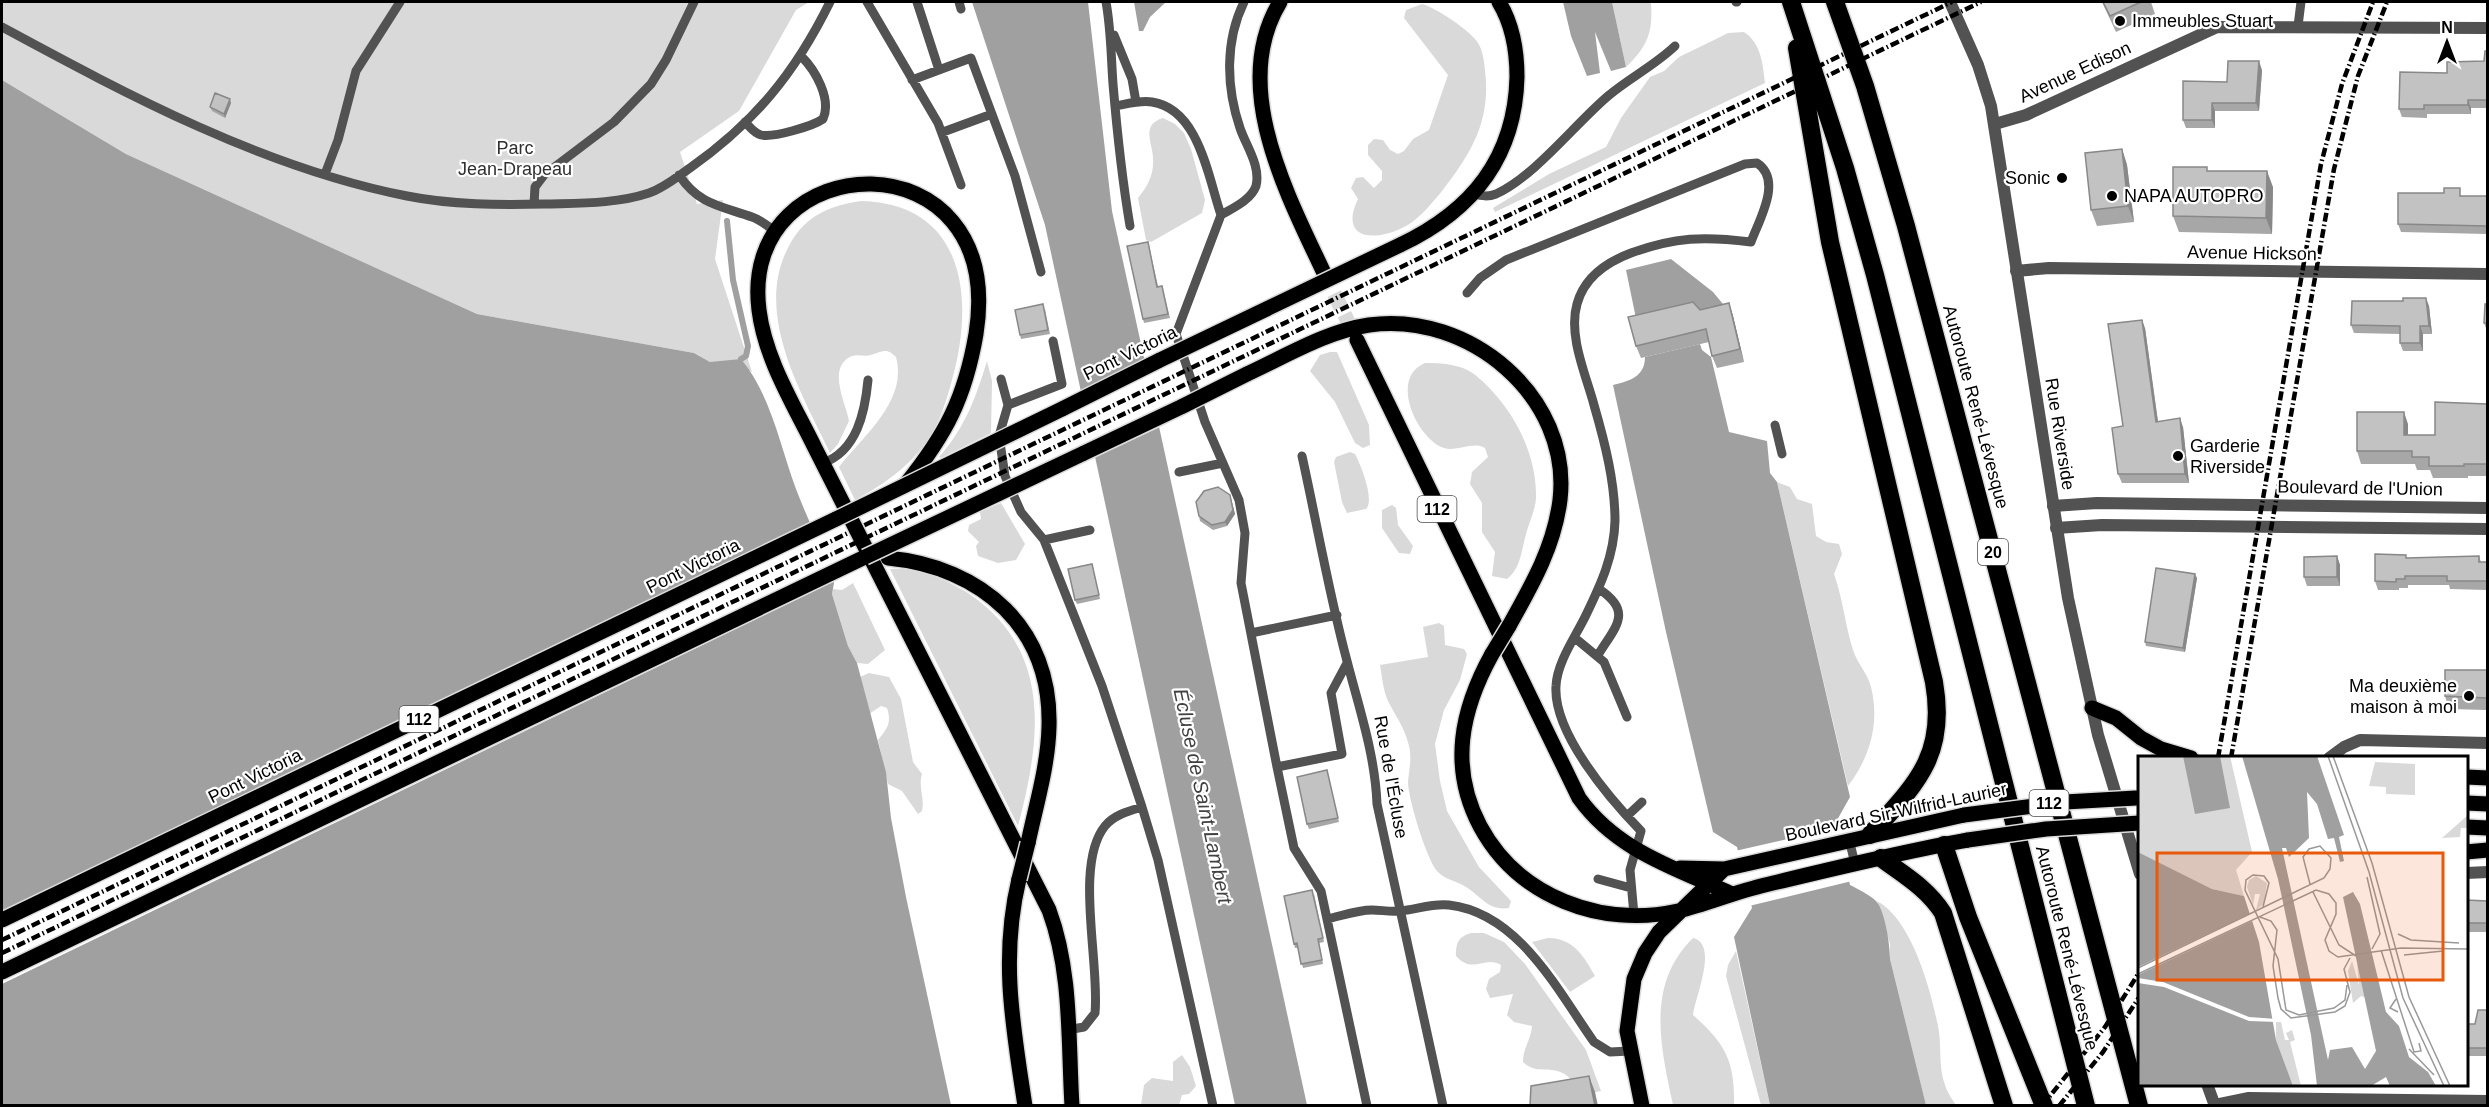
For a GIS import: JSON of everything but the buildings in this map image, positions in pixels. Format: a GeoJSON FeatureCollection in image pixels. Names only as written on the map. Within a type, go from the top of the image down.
{"type":"FeatureCollection","features":[{"type":"Feature","properties":{"kind":"highway"},"geometry":{"type":"LineString","coordinates":[[1790,2],[1830,242],[1936,701],[1934,741],[1921,773],[1914,786],[1870,835]]}},
{"type":"Feature","properties":{"kind":"highway","name":"Autoroute René-Lévesque"},"geometry":{"type":"LineString","coordinates":[[1790,2],[1845,168],[1875,275],[2086,1106]]}},
{"type":"Feature","properties":{"kind":"highway","name":"Autoroute René-Lévesque"},"geometry":{"type":"LineString","coordinates":[[1835,2],[1865,86],[1906,226],[2139,1106]]}},
{"type":"Feature","properties":{"kind":"highway"},"geometry":{"type":"LineString","coordinates":[[1944,845],[1968,917],[2044,1106]]}},
{"type":"Feature","properties":{"kind":"highway"},"geometry":{"type":"LineString","coordinates":[[1881,858],[1924,890],[1943,913],[2004,1106]]}},
{"type":"Feature","properties":{"kind":"main road"},"geometry":{"type":"LineString","coordinates":[[1280,2],[1268,27],[1263,52],[1263,109],[1273,150],[1289,196],[1324,273]]}},
{"type":"Feature","properties":{"kind":"main road","name":"112"},"geometry":{"type":"LineString","coordinates":[[1474,194],[1501,153],[1514,109],[1517,77],[1515,42],[1499,2]]}},
{"type":"Feature","properties":{"kind":"main road"},"geometry":{"type":"LineString","coordinates":[[906,484],[932,451],[960,397],[969,366],[978,316],[978,276],[966,240],[957,226],[937,206],[916,193],[888,185],[856,184],[834,188],[812,197],[789,215],[766,252],[759,281],[762,326],[775,366],[822,464],[1048,910],[1062,959],[1072,1106]]}},
{"type":"Feature","properties":{"kind":"main road","name":"Pont Victoria"},"geometry":{"type":"LineString","coordinates":[[2,920],[1400,244],[1447,218],[1474,194]]}},
{"type":"Feature","properties":{"kind":"main road","name":"112"},"geometry":{"type":"LineString","coordinates":[[2,972],[1247,374],[1331,335],[1376,324],[1409,325],[1444,333],[1477,347],[1505,366],[1529,392],[1547,421],[1557,452],[1560,483],[1556,529],[1538,574],[1492,654],[1467,709],[1461,745],[1464,783],[1482,829],[1514,870],[1543,891],[1591,910],[1634,915],[1678,910],[1738,892],[1968,840],[2055,829],[2138,823]]}},
{"type":"Feature","properties":{"kind":"main road","name":"112"},"geometry":{"type":"LineString","coordinates":[[1357,340],[1572,786],[1594,818],[1636,851],[1708,883],[1738,892]]}},
{"type":"Feature","properties":{"kind":"main road"},"geometry":{"type":"LineString","coordinates":[[865,557],[888,558],[942,567],[973,583],[1010,614],[1036,656],[1047,691],[1049,740],[1010,928],[1008,982],[1025,1106]]}},
{"type":"Feature","properties":{"kind":"main road"},"geometry":{"type":"LineString","coordinates":[[2092,708],[2116,718],[2161,749],[2184,756]]}},
{"type":"Feature","properties":{"kind":"main road"},"geometry":{"type":"LineString","coordinates":[[2468,777],[2487,778]]}},
{"type":"Feature","properties":{"kind":"main road","name":"Boulevard Sir-Wilfrid-Laurier"},"geometry":{"type":"LineString","coordinates":[[1642,1106],[1630,1051],[1627,1020],[1634,979],[1652,940],[1678,910],[1708,883],[1731,867],[1964,815],[2065,802],[2138,798]]}},
{"type":"Feature","properties":{"kind":"main road"},"geometry":{"type":"LineString","coordinates":[[2468,803],[2487,802]]}},
{"type":"Feature","properties":{"kind":"main road"},"geometry":{"type":"LineString","coordinates":[[2468,827],[2487,828]]}},
{"type":"Feature","properties":{"kind":"main road"},"geometry":{"type":"LineString","coordinates":[[2468,852],[2487,850]]}},
{"type":"Feature","properties":{"kind":"main road","name":"112"},"geometry":{"type":"LineString","coordinates":[[1674,868],[1731,867]]}},
{"type":"Feature","properties":{"kind":"street","name":"Rue Riverside"},"geometry":{"type":"LineString","coordinates":[[1950,2],[1978,64],[1995,124],[2056,528],[2074,629],[2092,708],[2138,869]]}},
{"type":"Feature","properties":{"kind":"street","name":"Avenue Edison"},"geometry":{"type":"LineString","coordinates":[[1995,124],[2026,115],[2208,30],[2226,26],[2487,28]]}},
{"type":"Feature","properties":{"kind":"street","name":"Avenue Hickson"},"geometry":{"type":"LineString","coordinates":[[2016,271],[2049,268],[2487,274]]}},
{"type":"Feature","properties":{"kind":"street","name":"Boulevard de l'Union"},"geometry":{"type":"LineString","coordinates":[[2053,506],[2097,503],[2487,508]]}},
{"type":"Feature","properties":{"kind":"street"},"geometry":{"type":"LineString","coordinates":[[2056,528],[2102,525],[2487,529]]}},
{"type":"Feature","properties":{"kind":"street"},"geometry":{"type":"LineString","coordinates":[[2332,756],[2360,740],[2487,743]]}},
{"type":"Feature","properties":{"kind":"street"},"geometry":{"type":"LineString","coordinates":[[2468,873],[2487,872]]}},
{"type":"Feature","properties":{"kind":"street"},"geometry":{"type":"LineString","coordinates":[[2208,1086],[2215,1105],[2249,1098],[2487,1101]]}},
{"type":"Feature","properties":{"kind":"lane"},"geometry":{"type":"LineString","coordinates":[[325,174],[338,140],[356,71],[400,2]]}},
{"type":"Feature","properties":{"kind":"lane"},"geometry":{"type":"LineString","coordinates":[[534,204],[535,187],[544,175],[614,122],[651,84],[670,52],[694,2]]}},
{"type":"Feature","properties":{"kind":"lane"},"geometry":{"type":"LineString","coordinates":[[2,27],[146,103],[244,145],[325,174],[409,197],[468,204],[534,204],[599,202],[631,197],[658,189],[679,175],[745,122],[802,57],[830,2]]}},
{"type":"Feature","properties":{"kind":"lane"},"geometry":{"type":"LineString","coordinates":[[867,2],[943,132],[961,185]]}},
{"type":"Feature","properties":{"kind":"lane"},"geometry":{"type":"LineString","coordinates":[[917,2],[939,70]]}},
{"type":"Feature","properties":{"kind":"lane"},"geometry":{"type":"LineString","coordinates":[[1106,2],[1111,27],[1115,106],[1130,226]]}},
{"type":"Feature","properties":{"kind":"lane"},"geometry":{"type":"LineString","coordinates":[[1244,2],[1231,44],[1230,83],[1240,128],[1255,165],[1256,184],[1245,200],[1221,215],[1176,334],[1205,422],[1239,500],[1245,533],[1241,583],[1294,848],[1322,891],[1367,1106]]}},
{"type":"Feature","properties":{"kind":"lane"},"geometry":{"type":"LineString","coordinates":[[2298,26],[2301,2]]}},
{"type":"Feature","properties":{"kind":"lane"},"geometry":{"type":"LineString","coordinates":[[1111,27],[1132,79],[1136,102]]}},
{"type":"Feature","properties":{"kind":"lane"},"geometry":{"type":"LineString","coordinates":[[1474,194],[1482,196],[1495,194],[1525,174],[1608,96],[1659,61],[1674,46]]}},
{"type":"Feature","properties":{"kind":"lane"},"geometry":{"type":"LineString","coordinates":[[745,122],[757,133],[769,135],[812,124],[822,119],[825,108],[818,77],[802,57]]}},
{"type":"Feature","properties":{"kind":"lane"},"geometry":{"type":"LineString","coordinates":[[912,80],[971,58],[1023,200],[1041,272]]}},
{"type":"Feature","properties":{"kind":"lane"},"geometry":{"type":"LineString","coordinates":[[1115,106],[1136,102],[1162,104],[1186,120],[1221,215]]}},
{"type":"Feature","properties":{"kind":"lane"},"geometry":{"type":"LineString","coordinates":[[943,132],[992,114]]}},
{"type":"Feature","properties":{"kind":"lane"},"geometry":{"type":"LineString","coordinates":[[1467,293],[1480,278],[1506,260],[1744,164],[1754,162],[1765,170],[1769,193],[1751,242],[1696,237],[1651,246],[1609,263],[1589,280],[1577,302],[1577,338],[1603,439],[1615,504],[1612,552],[1599,589],[1557,679],[1557,704],[1588,767],[1606,794],[1641,831],[1630,870],[1634,915]]}},
{"type":"Feature","properties":{"kind":"lane"},"geometry":{"type":"LineString","coordinates":[[679,175],[693,194],[733,213],[759,220],[777,232]]}},
{"type":"Feature","properties":{"kind":"lane"},"geometry":{"type":"LineString","coordinates":[[1008,405],[1062,384],[1053,341]]}},
{"type":"Feature","properties":{"kind":"lane"},"geometry":{"type":"LineString","coordinates":[[1001,379],[1008,405],[999,436],[1005,476],[1021,512],[1044,540],[1102,686],[1142,807],[1158,860],[1213,1106]]}},
{"type":"Feature","properties":{"kind":"lane"},"geometry":{"type":"LineString","coordinates":[[822,464],[837,457],[849,443],[865,407],[868,380]]}},
{"type":"Feature","properties":{"kind":"lane"},"geometry":{"type":"LineString","coordinates":[[1775,425],[1782,454]]}},
{"type":"Feature","properties":{"kind":"lane","name":"Rue de l'Écluse"},"geometry":{"type":"LineString","coordinates":[[1302,456],[1347,663],[1361,706],[1376,777],[1377,804],[1443,1106]]}},
{"type":"Feature","properties":{"kind":"lane"},"geometry":{"type":"LineString","coordinates":[[1179,472],[1223,463]]}},
{"type":"Feature","properties":{"kind":"lane"},"geometry":{"type":"LineString","coordinates":[[1044,540],[1090,530]]}},
{"type":"Feature","properties":{"kind":"lane"},"geometry":{"type":"LineString","coordinates":[[1598,655],[1619,621],[1620,614],[1613,599],[1599,589]]}},
{"type":"Feature","properties":{"kind":"lane"},"geometry":{"type":"LineString","coordinates":[[1251,633],[1337,615]]}},
{"type":"Feature","properties":{"kind":"lane"},"geometry":{"type":"LineString","coordinates":[[1575,638],[1598,655],[1608,670],[1627,717]]}},
{"type":"Feature","properties":{"kind":"lane"},"geometry":{"type":"LineString","coordinates":[[1277,767],[1342,754],[1331,693],[1347,663]]}},
{"type":"Feature","properties":{"kind":"lane"},"geometry":{"type":"LineString","coordinates":[[1627,816],[1641,802]]}},
{"type":"Feature","properties":{"kind":"lane"},"geometry":{"type":"LineString","coordinates":[[1067,1030],[1084,1027],[1095,1013],[1090,876],[1095,845],[1106,824],[1122,814],[1142,807]]}},
{"type":"Feature","properties":{"kind":"lane"},"geometry":{"type":"LineString","coordinates":[[1846,840],[1852,865]]}},
{"type":"Feature","properties":{"kind":"lane"},"geometry":{"type":"LineString","coordinates":[[1598,879],[1631,888]]}},
{"type":"Feature","properties":{"kind":"lane"},"geometry":{"type":"LineString","coordinates":[[1327,919],[1370,910],[1400,911],[1446,905],[1465,909],[1491,921],[1524,947],[1594,1042],[1610,1052],[1630,1051]]}},
{"type":"Feature","properties":{"kind":"lane"},"geometry":{"type":"LineString","coordinates":[[1993,1073],[1991,1090],[1994,1106]]}},
{"type":"Feature","properties":{"kind":"green space","name":"Parc Jean-Drapeau"},"geometry":{"type":"Polygon","coordinates":[[[2,2],[809,2],[796,10],[739,111],[680,152],[697,204],[723,200],[715,259],[752,372],[730,362],[710,362],[694,353],[477,314],[126,154],[2,80],[2,2]]]}},
{"type":"Feature","properties":{"kind":"green space"},"geometry":{"type":"Polygon","coordinates":[[[1612,2],[1651,2],[1648,38],[1626,67],[1612,2]]]}},
{"type":"Feature","properties":{"kind":"green space"},"geometry":{"type":"Polygon","coordinates":[[[1422,4],[1461,26],[1480,46],[1484,60],[1486,88],[1482,120],[1462,163],[1430,206],[1411,223],[1395,231],[1373,236],[1364,234],[1357,230],[1353,223],[1353,213],[1358,199],[1351,188],[1356,178],[1363,177],[1374,188],[1382,180],[1382,171],[1368,155],[1368,145],[1374,139],[1383,140],[1390,150],[1398,154],[1404,151],[1413,139],[1429,130],[1448,75],[1404,18],[1406,10],[1422,4]]]}},
{"type":"Feature","properties":{"kind":"green space"},"geometry":{"type":"Polygon","coordinates":[[[1744,32],[1758,48],[1765,83],[1495,212],[1493,208],[1549,174],[1606,147],[1621,118],[1650,77],[1664,71],[1679,57],[1728,33],[1744,32]]]}},
{"type":"Feature","properties":{"kind":"green space"},"geometry":{"type":"Polygon","coordinates":[[[1163,118],[1175,124],[1184,133],[1191,149],[1205,200],[1202,213],[1151,242],[1146,240],[1138,198],[1152,170],[1150,130],[1156,121],[1163,118]]]}},
{"type":"Feature","properties":{"kind":"green space"},"geometry":{"type":"Polygon","coordinates":[[[862,201],[896,206],[923,219],[942,238],[954,261],[961,289],[962,318],[959,349],[952,380],[938,422],[931,435],[907,465],[855,500],[839,467],[871,430],[890,403],[896,388],[898,373],[896,357],[884,351],[868,356],[852,356],[844,361],[839,377],[849,421],[838,444],[830,453],[806,404],[785,351],[778,323],[776,296],[780,270],[796,234],[820,213],[840,205],[862,201]]]}},
{"type":"Feature","properties":{"kind":"green space"},"geometry":{"type":"Polygon","coordinates":[[[1337,352],[1369,425],[1370,445],[1363,448],[1355,443],[1335,402],[1310,371],[1320,355],[1337,352]]]}},
{"type":"Feature","properties":{"kind":"green space"},"geometry":{"type":"Polygon","coordinates":[[[987,361],[992,381],[991,433],[941,458],[939,457],[956,435],[969,412],[987,361]]]}},
{"type":"Feature","properties":{"kind":"green space"},"geometry":{"type":"Polygon","coordinates":[[[1425,363],[1457,366],[1474,374],[1487,385],[1509,412],[1525,443],[1531,459],[1536,499],[1519,560],[1515,570],[1507,579],[1492,576],[1495,552],[1482,532],[1482,503],[1470,484],[1472,472],[1488,457],[1485,448],[1475,446],[1449,449],[1434,443],[1417,422],[1411,408],[1408,394],[1409,381],[1414,371],[1425,363]]]}},
{"type":"Feature","properties":{"kind":"green space"},"geometry":{"type":"Polygon","coordinates":[[[1350,452],[1355,454],[1361,466],[1369,498],[1366,509],[1347,513],[1342,502],[1334,462],[1336,457],[1350,452]]]}},
{"type":"Feature","properties":{"kind":"green space"},"geometry":{"type":"Polygon","coordinates":[[[1777,482],[1790,487],[1797,499],[1812,504],[1816,536],[1826,542],[1839,544],[1842,554],[1834,574],[1853,650],[1871,687],[1874,714],[1867,752],[1848,786],[1777,482]]]}},
{"type":"Feature","properties":{"kind":"green space"},"geometry":{"type":"Polygon","coordinates":[[[1001,503],[1025,544],[1016,560],[998,563],[978,556],[976,546],[979,542],[968,531],[969,525],[981,519],[980,512],[1001,503]]]}},
{"type":"Feature","properties":{"kind":"green space"},"geometry":{"type":"Polygon","coordinates":[[[1392,505],[1396,508],[1398,525],[1413,546],[1410,554],[1399,553],[1382,528],[1382,510],[1392,505]]]}},
{"type":"Feature","properties":{"kind":"green space"},"geometry":{"type":"Polygon","coordinates":[[[890,569],[920,572],[968,593],[995,616],[1015,641],[1027,669],[1034,698],[1035,729],[1032,761],[1018,826],[890,569]]]}},
{"type":"Feature","properties":{"kind":"green space"},"geometry":{"type":"Polygon","coordinates":[[[853,583],[885,650],[868,664],[857,663],[848,646],[832,594],[833,589],[842,590],[853,583]]]}},
{"type":"Feature","properties":{"kind":"green space"},"geometry":{"type":"Polygon","coordinates":[[[1439,623],[1444,626],[1445,645],[1464,649],[1467,654],[1460,680],[1444,710],[1435,744],[1447,811],[1479,867],[1511,901],[1509,908],[1490,905],[1466,887],[1438,872],[1424,843],[1411,801],[1408,782],[1409,746],[1403,728],[1386,697],[1380,665],[1428,657],[1423,627],[1439,623]]]}},
{"type":"Feature","properties":{"kind":"green space"},"geometry":{"type":"Polygon","coordinates":[[[869,673],[889,677],[901,699],[913,762],[922,774],[923,806],[922,811],[918,814],[902,791],[888,784],[878,740],[888,726],[889,718],[887,708],[881,706],[869,714],[860,677],[869,673]]]}},
{"type":"Feature","properties":{"kind":"green space"},"geometry":{"type":"Polygon","coordinates":[[[1877,901],[1900,923],[1918,956],[1938,1026],[1943,1078],[1956,1105],[1926,1105],[1890,959],[1890,944],[1877,901]]]}},
{"type":"Feature","properties":{"kind":"green space"},"geometry":{"type":"Polygon","coordinates":[[[1471,933],[1484,933],[1504,942],[1525,964],[1586,1050],[1601,1091],[1582,1095],[1574,1083],[1559,1071],[1537,1069],[1523,1062],[1532,1026],[1514,1022],[1507,1015],[1513,994],[1490,998],[1486,989],[1489,979],[1500,972],[1501,965],[1490,962],[1468,964],[1456,956],[1459,941],[1463,936],[1471,933]]]}},
{"type":"Feature","properties":{"kind":"green space"},"geometry":{"type":"Polygon","coordinates":[[[1548,938],[1571,945],[1582,955],[1595,976],[1570,992],[1532,942],[1548,938]]]}},
{"type":"Feature","properties":{"kind":"green space"},"geometry":{"type":"Polygon","coordinates":[[[1693,938],[1701,942],[1705,960],[1693,1015],[1713,1035],[1726,1055],[1733,1077],[1734,1105],[1673,1105],[1661,1040],[1662,996],[1668,976],[1678,956],[1693,938]]]}},
{"type":"Feature","properties":{"kind":"green space"},"geometry":{"type":"Polygon","coordinates":[[[1736,951],[1770,1105],[1761,1105],[1726,976],[1728,965],[1736,951]]]}},
{"type":"Feature","properties":{"kind":"green space"},"geometry":{"type":"Polygon","coordinates":[[[1182,1055],[1190,1067],[1196,1086],[1189,1094],[1182,1095],[1179,1105],[1141,1105],[1144,1085],[1152,1078],[1173,1081],[1173,1062],[1182,1055]]]}},
{"type":"Feature","properties":{"kind":"water","name":"Écluse de Saint-Lambert"},"geometry":{"type":"Polygon","coordinates":[[[972,2],[1088,2],[1112,211],[1307,1105],[1235,1105],[1045,225],[972,2]]]}},
{"type":"Feature","properties":{"kind":"water"},"geometry":{"type":"Polygon","coordinates":[[[1134,2],[1166,2],[1150,17],[1143,31],[1139,31],[1134,2]]]}},
{"type":"Feature","properties":{"kind":"water"},"geometry":{"type":"Polygon","coordinates":[[[1563,2],[1612,2],[1626,67],[1611,71],[1595,32],[1600,73],[1587,76],[1571,36],[1563,2]]]}},
{"type":"Feature","properties":{"kind":"water"},"geometry":{"type":"Polygon","coordinates":[[[2,80],[126,154],[477,314],[694,353],[710,362],[741,359],[760,388],[774,421],[796,489],[830,571],[834,583],[832,594],[848,646],[857,663],[886,772],[891,818],[906,897],[951,1105],[2,1106],[2,80]]]}},
{"type":"Feature","properties":{"kind":"water"},"geometry":{"type":"Polygon","coordinates":[[[1671,259],[1713,292],[1733,316],[1704,322],[1638,328],[1626,270],[1671,259]]]}},
{"type":"Feature","properties":{"kind":"water"},"geometry":{"type":"Polygon","coordinates":[[[1700,344],[1702,350],[1711,357],[1729,432],[1767,441],[1770,473],[1777,482],[1850,797],[1836,822],[1850,885],[1875,900],[1882,911],[1890,959],[1926,1105],[1770,1105],[1734,937],[1752,908],[1737,847],[1713,832],[1666,632],[1613,385],[1630,380],[1639,374],[1645,357],[1700,344]]]}},
{"type":"Feature","properties":{"kind":"pier"},"geometry":{"type":"Polygon","coordinates":[[[1147,358],[1162,426],[1091,459],[1077,392],[1147,358]]]}},
{"type":"Feature","properties":{"kind":"pier"},"geometry":{"type":"Polygon","coordinates":[[[813,521],[837,580],[2,984],[2,912],[813,521]]]}},
{"type":"Feature","properties":{"kind":"pier"},"geometry":{"type":"Polygon","coordinates":[[[1840,827],[1852,881],[1749,906],[1735,851],[1840,827]]]}},
{"type":"Feature","properties":{"kind":"waterway"},"geometry":{"type":"LineString","coordinates":[[727,221],[733,280],[748,346],[746,356],[741,359]]}},
{"type":"Feature","properties":{"kind":"tunnel"},"geometry":{"type":"LineString","coordinates":[[1324,273],[1357,340]]}},
{"type":"Feature","properties":{"kind":"railway"},"geometry":{"type":"LineString","coordinates":[[2,940],[1952,2]]}},
{"type":"Feature","properties":{"kind":"railway"},"geometry":{"type":"LineString","coordinates":[[2,953],[1981,2]]}},
{"type":"Feature","properties":{"kind":"railway"},"geometry":{"type":"LineString","coordinates":[[2218,756],[2321,164],[2342,84],[2373,2]]}},
{"type":"Feature","properties":{"kind":"railway"},"geometry":{"type":"LineString","coordinates":[[2231,756],[2334,169],[2358,76],[2387,2]]}},
{"type":"Feature","properties":{"kind":"railway"},"geometry":{"type":"LineString","coordinates":[[2042,1106],[2105,1027],[2138,974]]}},
{"type":"Feature","properties":{"kind":"railway"},"geometry":{"type":"LineString","coordinates":[[2059,1106],[2103,1052],[2138,999]]}},
{"type":"Feature","properties":{"kind":"place","name":"Immeubles Stuart"},"geometry":{"type":"Point","coordinates":[2120,21]}},
{"type":"Feature","properties":{"kind":"place","name":"Sonic"},"geometry":{"type":"Point","coordinates":[2062,178]}},
{"type":"Feature","properties":{"kind":"place","name":"NAPA AUTOPRO"},"geometry":{"type":"Point","coordinates":[2112,196]}},
{"type":"Feature","properties":{"kind":"place","name":"Garderie Riverside"},"geometry":{"type":"Point","coordinates":[2178,456]}},
{"type":"Feature","properties":{"kind":"place","name":"Ma deuxième maison à moi"},"geometry":{"type":"Point","coordinates":[2469,696]}}]}
